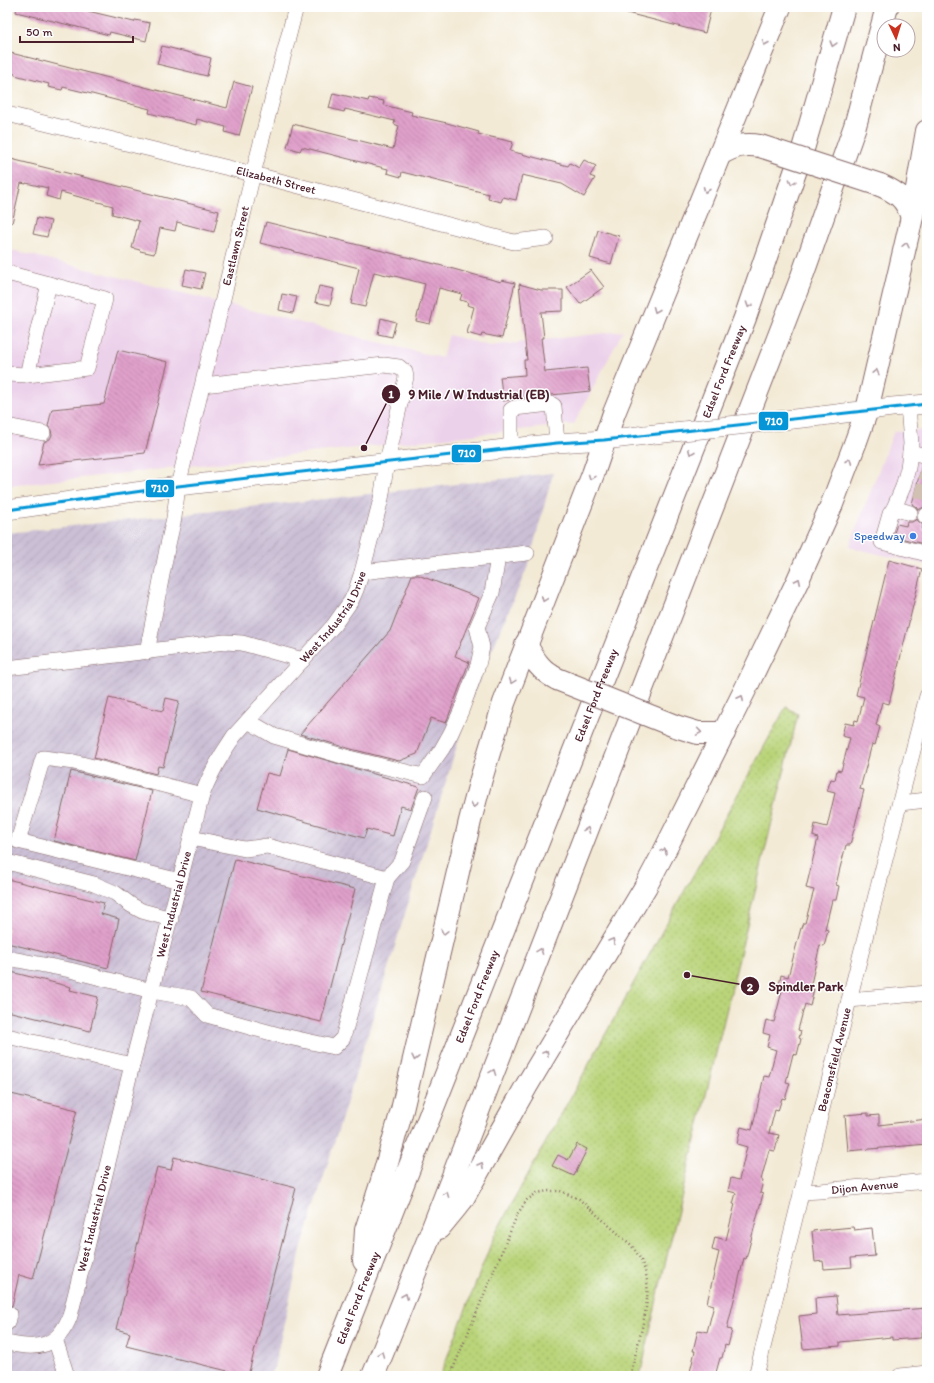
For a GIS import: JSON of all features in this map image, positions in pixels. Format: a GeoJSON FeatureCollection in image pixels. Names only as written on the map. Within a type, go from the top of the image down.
{"type":"FeatureCollection","features":[{"type":"Feature","properties":{"kind":"highway"},"geometry":{"type":"LineString","coordinates":[[361,1286],[366,1230],[382,1181],[402,1110],[481,779],[504,703],[593,474],[604,440],[780,7]]}},
{"type":"Feature","properties":{"kind":"highway","name":"Edsel Ford Freeway"},"geometry":{"type":"LineString","coordinates":[[326,1376],[744,318],[803,149],[844,7]]}},
{"type":"Feature","properties":{"kind":"highway"},"geometry":{"type":"LineString","coordinates":[[373,1376],[427,1243],[801,279],[855,126],[887,7]]}},
{"type":"Feature","properties":{"kind":"highway"},"geometry":{"type":"LineString","coordinates":[[427,1243],[462,1200],[526,1085],[646,886],[724,733],[807,561],[832,504],[867,410],[912,217],[927,132]]}},
{"type":"Feature","properties":{"kind":"highway"},"geometry":{"type":"LineString","coordinates":[[720,154],[740,145],[751,144],[880,185],[900,196],[907,204],[912,217]]}},
{"type":"Feature","properties":{"kind":"highway"},"geometry":{"type":"LineString","coordinates":[[526,644],[532,658],[539,667],[557,679],[675,726],[698,733],[724,733]]}},
{"type":"Feature","properties":{"kind":"main road"},"geometry":{"type":"LineString","coordinates":[[7,510],[178,486],[511,448],[604,440],[927,404]]}},
{"type":"Feature","properties":{"kind":"street","name":"Eastlawn Street"},"geometry":{"type":"LineString","coordinates":[[147,652],[166,549],[174,518],[178,486],[253,174],[296,7]]}},
{"type":"Feature","properties":{"kind":"street","name":"Elizabeth Street"},"geometry":{"type":"LineString","coordinates":[[7,114],[253,174],[514,242],[546,238]]}},
{"type":"Feature","properties":{"kind":"street"},"geometry":{"type":"LineString","coordinates":[[7,273],[105,299],[87,368],[27,375],[7,374]]}},
{"type":"Feature","properties":{"kind":"street"},"geometry":{"type":"LineString","coordinates":[[27,375],[49,284]]}},
{"type":"Feature","properties":{"kind":"street","name":"West Industrial Drive"},"geometry":{"type":"LineString","coordinates":[[7,1343],[24,1347],[37,1347],[47,1344],[55,1339],[66,1326],[70,1316],[132,1065],[202,794],[211,771],[221,755],[248,721],[345,611],[356,590],[381,499],[387,462],[406,376],[405,372],[399,367],[384,365],[202,385]]}},
{"type":"Feature","properties":{"kind":"street"},"geometry":{"type":"LineString","coordinates":[[511,448],[510,410],[514,408],[551,404],[554,406],[557,443]]}},
{"type":"Feature","properties":{"kind":"street"},"geometry":{"type":"LineString","coordinates":[[908,405],[912,444],[910,452],[914,469],[909,488],[890,514],[882,542],[927,554]]}},
{"type":"Feature","properties":{"kind":"street"},"geometry":{"type":"LineString","coordinates":[[7,426],[43,433]]}},
{"type":"Feature","properties":{"kind":"street"},"geometry":{"type":"LineString","coordinates":[[910,452],[927,456]]}},
{"type":"Feature","properties":{"kind":"street"},"geometry":{"type":"LineString","coordinates":[[894,508],[910,513]]}},
{"type":"Feature","properties":{"kind":"street"},"geometry":{"type":"LineString","coordinates":[[362,572],[527,553]]}},
{"type":"Feature","properties":{"kind":"street"},"geometry":{"type":"LineString","coordinates":[[248,721],[274,736],[349,758],[423,776],[451,734],[478,665],[482,647],[477,627],[492,593],[498,557]]}},
{"type":"Feature","properties":{"kind":"street"},"geometry":{"type":"LineString","coordinates":[[7,668],[225,642],[242,643],[303,660]]}},
{"type":"Feature","properties":{"kind":"street","name":"Beaconsfield Avenue"},"geometry":{"type":"LineString","coordinates":[[756,1376],[849,1000],[927,696]]}},
{"type":"Feature","properties":{"kind":"street"},"geometry":{"type":"LineString","coordinates":[[180,881],[18,841],[43,758],[74,762],[202,794]]}},
{"type":"Feature","properties":{"kind":"street"},"geometry":{"type":"LineString","coordinates":[[7,958],[70,970],[152,991],[191,998],[207,1015],[275,1034],[334,1047],[343,1038],[387,878],[402,861],[425,797]]}},
{"type":"Feature","properties":{"kind":"street"},"geometry":{"type":"LineString","coordinates":[[900,803],[927,800]]}},
{"type":"Feature","properties":{"kind":"street"},"geometry":{"type":"LineString","coordinates":[[191,838],[244,849],[267,846],[387,878]]}},
{"type":"Feature","properties":{"kind":"street"},"geometry":{"type":"LineString","coordinates":[[11,863],[94,884],[115,893],[142,911],[170,919]]}},
{"type":"Feature","properties":{"kind":"street"},"geometry":{"type":"LineString","coordinates":[[849,1000],[927,993]]}},
{"type":"Feature","properties":{"kind":"street"},"geometry":{"type":"LineString","coordinates":[[7,1036],[132,1065]]}},
{"type":"Feature","properties":{"kind":"street","name":"Dijon Avenue"},"geometry":{"type":"LineString","coordinates":[[802,1192],[927,1181]]}},
{"type":"Feature","properties":{"kind":"street"},"geometry":{"type":"LineString","coordinates":[[7,1314],[9,1314],[7,1323]]}},
{"type":"Feature","properties":{"kind":"street"},"geometry":{"type":"LineString","coordinates":[[55,1339],[67,1376]]}},
{"type":"Feature","properties":{"kind":"street"},"geometry":{"type":"LineString","coordinates":[[900,1376],[927,1373]]}},
{"type":"Feature","properties":{"kind":"path"},"geometry":{"type":"LineString","coordinates":[[450,1376],[518,1213],[527,1200],[537,1193],[560,1191],[579,1199],[630,1244],[641,1262],[647,1281],[648,1293],[639,1343],[630,1376]]}},
{"type":"Feature","properties":{"kind":"shaded area"},"geometry":{"type":"Polygon","coordinates":[[[7,249],[442,358],[449,335],[490,346],[623,331],[574,424],[7,486],[7,249]]]}},
{"type":"Feature","properties":{"kind":"shaded area"},"geometry":{"type":"Polygon","coordinates":[[[927,430],[927,565],[849,547],[894,431],[927,430]]]}},
{"type":"Feature","properties":{"kind":"shaded area"},"geometry":{"type":"Polygon","coordinates":[[[553,473],[528,566],[472,697],[301,1250],[274,1367],[269,1376],[7,1376],[7,533],[553,473]]]}},
{"type":"Feature","properties":{"kind":"green space"},"geometry":{"type":"Polygon","coordinates":[[[786,707],[798,714],[661,1281],[640,1376],[440,1376],[494,1236],[786,707]]]}},
{"type":"Feature","properties":{"kind":"building"},"geometry":{"type":"Polygon","coordinates":[[[17,7],[71,7],[134,22],[135,20],[150,23],[146,41],[110,32],[109,35],[16,12],[17,7]]]}},
{"type":"Feature","properties":{"kind":"building"},"geometry":{"type":"Polygon","coordinates":[[[620,7],[701,7],[711,9],[705,33],[619,11],[620,7]]]}},
{"type":"Feature","properties":{"kind":"building"},"geometry":{"type":"Polygon","coordinates":[[[162,46],[211,58],[207,76],[157,64],[162,46]]]}},
{"type":"Feature","properties":{"kind":"building"},"geometry":{"type":"Polygon","coordinates":[[[7,52],[227,108],[234,82],[252,87],[239,136],[225,132],[226,127],[197,119],[196,125],[149,113],[150,109],[96,95],[63,87],[62,90],[48,87],[49,84],[7,72],[7,52]]]}},
{"type":"Feature","properties":{"kind":"building"},"geometry":{"type":"Polygon","coordinates":[[[333,93],[368,101],[369,98],[384,101],[383,105],[412,112],[411,115],[447,123],[479,132],[478,134],[513,142],[510,151],[568,166],[570,163],[579,168],[584,160],[596,166],[590,176],[595,178],[584,197],[562,184],[522,175],[516,200],[503,197],[501,202],[488,199],[489,194],[402,172],[401,177],[387,173],[388,169],[302,147],[300,151],[287,147],[293,124],[393,149],[399,126],[394,124],[395,121],[345,109],[344,112],[329,108],[333,93]]]}},
{"type":"Feature","properties":{"kind":"building"},"geometry":{"type":"Polygon","coordinates":[[[7,158],[219,211],[214,232],[177,222],[175,231],[160,228],[154,254],[140,251],[132,248],[139,221],[112,214],[113,206],[61,192],[59,200],[46,196],[48,188],[26,183],[21,183],[12,223],[7,222],[7,158]]]}},
{"type":"Feature","properties":{"kind":"building"},"geometry":{"type":"Polygon","coordinates":[[[37,218],[51,221],[47,237],[33,234],[37,218]]]}},
{"type":"Feature","properties":{"kind":"building"},"geometry":{"type":"Polygon","coordinates":[[[266,222],[501,282],[502,280],[515,283],[502,338],[482,334],[481,337],[467,333],[474,307],[467,305],[468,302],[460,300],[462,294],[439,288],[430,324],[416,321],[425,284],[391,275],[374,272],[365,307],[351,304],[359,268],[260,243],[266,222]]]}},
{"type":"Feature","properties":{"kind":"building"},"geometry":{"type":"Polygon","coordinates":[[[598,230],[619,236],[611,264],[590,258],[598,230]]]}},
{"type":"Feature","properties":{"kind":"building"},"geometry":{"type":"Polygon","coordinates":[[[186,269],[205,273],[201,289],[182,285],[186,269]]]}},
{"type":"Feature","properties":{"kind":"building"},"geometry":{"type":"Polygon","coordinates":[[[591,270],[604,287],[580,304],[567,287],[591,270]]]}},
{"type":"Feature","properties":{"kind":"building"},"geometry":{"type":"Polygon","coordinates":[[[519,284],[541,290],[563,290],[563,311],[541,312],[544,338],[541,338],[545,372],[587,368],[590,391],[503,401],[500,377],[525,375],[524,360],[527,360],[519,284]]]}},
{"type":"Feature","properties":{"kind":"building"},"geometry":{"type":"Polygon","coordinates":[[[319,286],[334,289],[330,305],[315,302],[319,286]]]}},
{"type":"Feature","properties":{"kind":"building"},"geometry":{"type":"Polygon","coordinates":[[[282,294],[297,297],[293,313],[279,310],[282,294]]]}},
{"type":"Feature","properties":{"kind":"building"},"geometry":{"type":"Polygon","coordinates":[[[381,318],[396,322],[392,337],[378,334],[381,318]]]}},
{"type":"Feature","properties":{"kind":"building"},"geometry":{"type":"Polygon","coordinates":[[[118,350],[168,362],[145,453],[38,465],[44,442],[50,439],[52,435],[48,426],[52,409],[104,404],[118,350]]]}},
{"type":"Feature","properties":{"kind":"building"},"geometry":{"type":"Polygon","coordinates":[[[922,464],[927,465],[927,507],[918,510],[912,504],[922,464]]]}},
{"type":"Feature","properties":{"kind":"building"},"geometry":{"type":"Polygon","coordinates":[[[917,519],[923,525],[922,530],[927,531],[927,545],[893,536],[897,524],[906,526],[907,522],[912,522],[917,519]]]}},
{"type":"Feature","properties":{"kind":"building"},"geometry":{"type":"Polygon","coordinates":[[[889,560],[922,569],[889,704],[882,702],[876,725],[880,727],[875,745],[872,744],[860,789],[864,790],[850,845],[846,845],[840,868],[836,885],[839,886],[836,900],[832,900],[825,929],[828,930],[824,946],[820,945],[810,988],[814,989],[810,1006],[805,1004],[798,1030],[801,1031],[799,1038],[801,1039],[797,1055],[793,1054],[786,1082],[790,1083],[785,1099],[782,1098],[778,1111],[775,1110],[769,1133],[779,1135],[775,1151],[769,1150],[761,1180],[763,1181],[760,1193],[763,1194],[746,1259],[744,1258],[727,1329],[732,1330],[728,1346],[725,1345],[715,1376],[689,1376],[698,1330],[707,1332],[714,1305],[707,1303],[719,1252],[712,1250],[715,1237],[726,1240],[735,1204],[733,1204],[736,1193],[728,1191],[731,1178],[739,1180],[747,1147],[737,1144],[741,1127],[752,1130],[764,1076],[769,1077],[776,1050],[767,1047],[770,1035],[763,1033],[766,1020],[774,1022],[783,987],[779,986],[781,975],[788,977],[801,928],[803,923],[805,923],[814,890],[806,888],[818,838],[813,836],[815,824],[827,827],[835,793],[827,791],[831,779],[835,780],[837,770],[841,771],[850,738],[842,736],[845,723],[854,725],[855,720],[858,721],[864,697],[856,695],[889,560]]]}},
{"type":"Feature","properties":{"kind":"building"},"geometry":{"type":"Polygon","coordinates":[[[412,575],[418,575],[479,598],[455,656],[469,662],[446,723],[431,718],[417,754],[399,761],[300,734],[390,631],[412,575]]]}},
{"type":"Feature","properties":{"kind":"building"},"geometry":{"type":"Polygon","coordinates":[[[109,698],[163,711],[166,698],[179,701],[163,767],[158,766],[156,774],[94,758],[109,698]]]}},
{"type":"Feature","properties":{"kind":"building"},"geometry":{"type":"Polygon","coordinates":[[[288,749],[419,787],[411,809],[401,806],[393,836],[367,829],[364,838],[257,808],[267,773],[280,776],[288,749]]]}},
{"type":"Feature","properties":{"kind":"building"},"geometry":{"type":"Polygon","coordinates":[[[71,771],[152,791],[135,861],[54,841],[71,771]]]}},
{"type":"Feature","properties":{"kind":"building"},"geometry":{"type":"Polygon","coordinates":[[[235,859],[355,889],[321,1022],[201,992],[235,859]]]}},
{"type":"Feature","properties":{"kind":"building"},"geometry":{"type":"Polygon","coordinates":[[[7,879],[104,903],[101,914],[119,919],[108,968],[7,943],[7,879]]]}},
{"type":"Feature","properties":{"kind":"building"},"geometry":{"type":"Polygon","coordinates":[[[7,971],[71,987],[70,990],[98,997],[90,1031],[7,1011],[7,971]]]}},
{"type":"Feature","properties":{"kind":"building"},"geometry":{"type":"Polygon","coordinates":[[[7,1093],[77,1110],[33,1279],[19,1275],[12,1306],[7,1305],[7,1093]]]}},
{"type":"Feature","properties":{"kind":"building"},"geometry":{"type":"Polygon","coordinates":[[[868,1113],[868,1116],[879,1115],[879,1125],[927,1119],[927,1144],[848,1151],[845,1115],[868,1113]]]}},
{"type":"Feature","properties":{"kind":"building"},"geometry":{"type":"Polygon","coordinates":[[[577,1144],[587,1149],[574,1176],[552,1166],[558,1155],[568,1160],[577,1144]]]}},
{"type":"Feature","properties":{"kind":"building"},"geometry":{"type":"Polygon","coordinates":[[[174,1157],[296,1188],[248,1376],[126,1346],[130,1333],[116,1329],[157,1167],[171,1170],[174,1157]]]}},
{"type":"Feature","properties":{"kind":"building"},"geometry":{"type":"Polygon","coordinates":[[[853,1227],[854,1230],[872,1228],[875,1256],[851,1258],[852,1267],[824,1269],[823,1261],[815,1262],[812,1231],[853,1227]]]}},
{"type":"Feature","properties":{"kind":"building"},"geometry":{"type":"Polygon","coordinates":[[[836,1296],[838,1315],[927,1308],[927,1333],[921,1333],[921,1338],[892,1340],[892,1337],[840,1342],[840,1346],[803,1349],[799,1316],[816,1314],[815,1298],[836,1296]]]}},
{"type":"Feature","properties":{"kind":"tunnel"},"geometry":{"type":"LineString","coordinates":[[920,471],[927,473]]}},
{"type":"Feature","properties":{"kind":"tunnel"},"geometry":{"type":"LineString","coordinates":[[915,490],[927,493]]}},
{"type":"Feature","properties":{"kind":"transit line","name":"710"},"geometry":{"type":"LineString","coordinates":[[7,510],[178,486],[557,443],[604,440],[927,404]]}},
{"type":"Feature","properties":{"kind":"place","name":"9 Mile / W Industrial (EB)"},"geometry":{"type":"Point","coordinates":[364,448]}},
{"type":"Feature","properties":{"kind":"place","name":"Speedway"},"geometry":{"type":"Point","coordinates":[913,536]}},
{"type":"Feature","properties":{"kind":"place","name":"Spindler Park"},"geometry":{"type":"Point","coordinates":[687,975]}}]}
